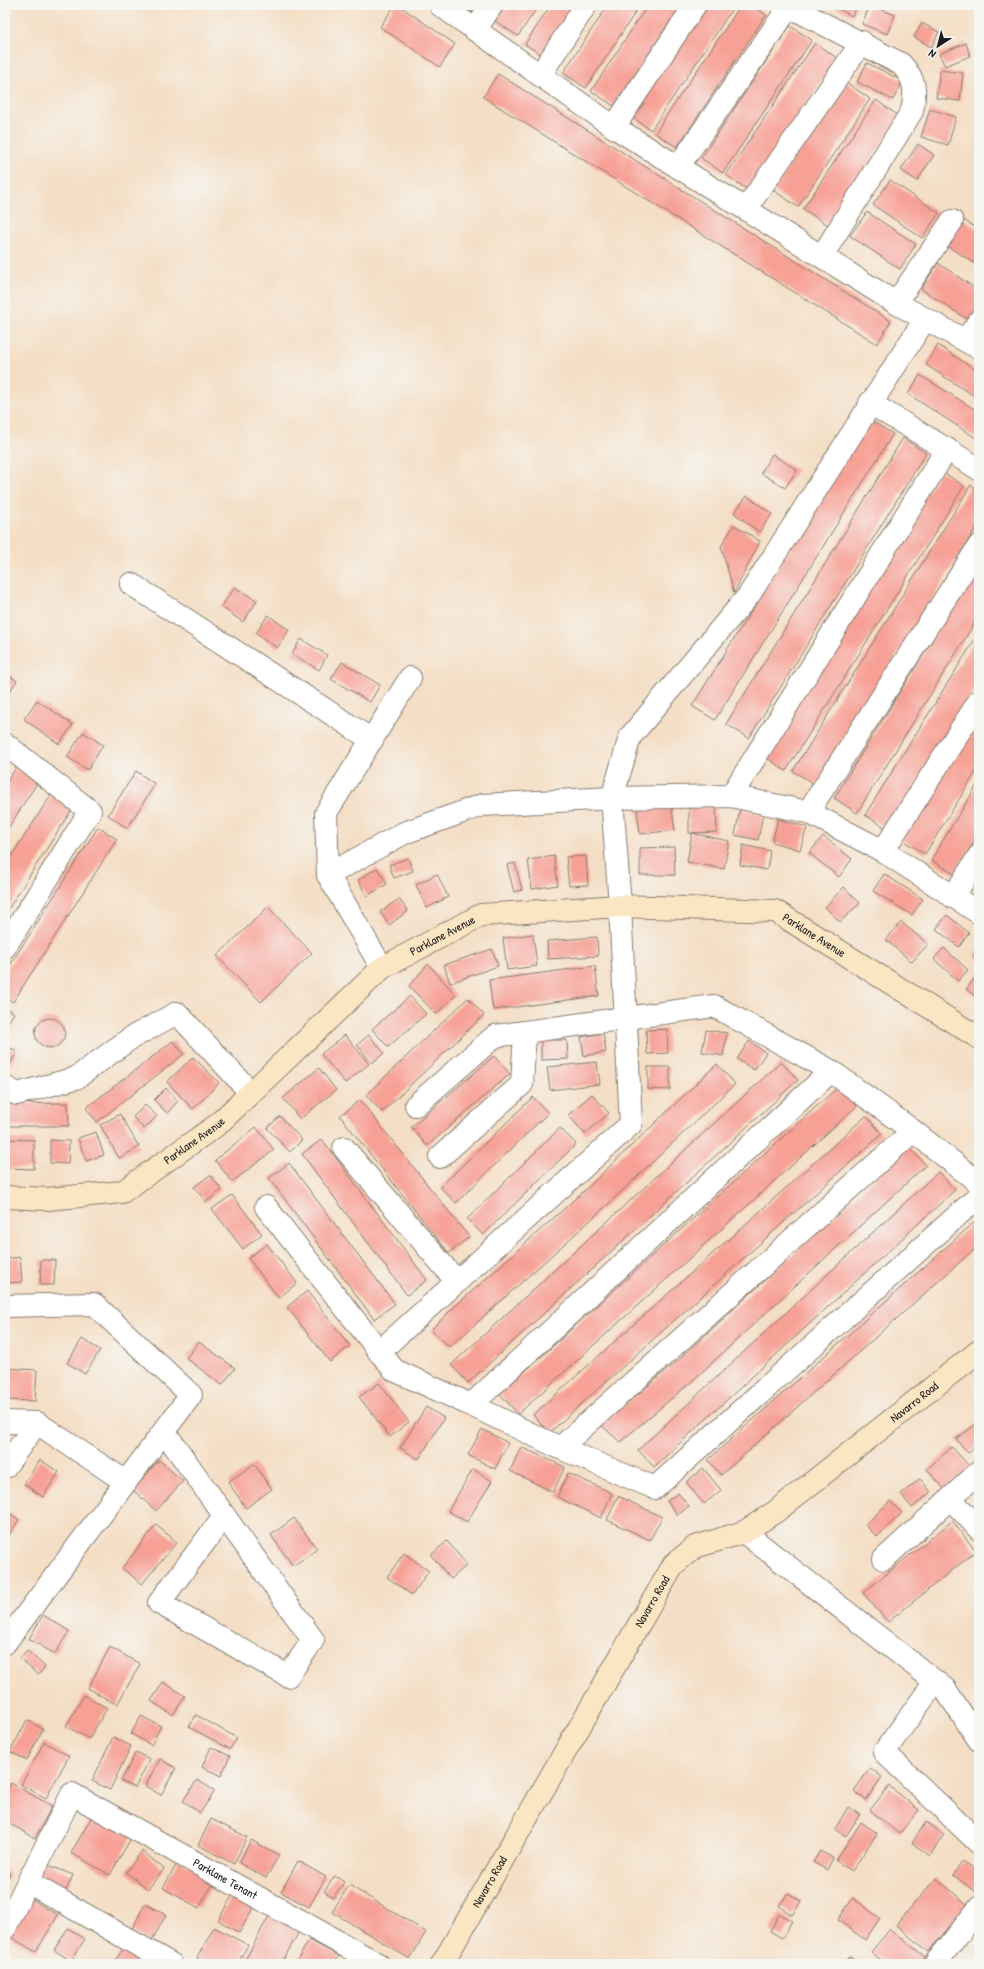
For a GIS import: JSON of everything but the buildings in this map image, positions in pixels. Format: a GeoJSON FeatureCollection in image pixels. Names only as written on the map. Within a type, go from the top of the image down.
{"type":"FeatureCollection","features":[{"type":"Feature","properties":{"kind":"street"},"geometry":{"type":"LineString","coordinates":[[440,5],[614,127],[896,302],[973,344],[979,321]]}},
{"type":"Feature","properties":{"kind":"street"},"geometry":{"type":"LineString","coordinates":[[475,30],[492,5]]}},
{"type":"Feature","properties":{"kind":"street"},"geometry":{"type":"LineString","coordinates":[[540,75],[586,5]]}},
{"type":"Feature","properties":{"kind":"street"},"geometry":{"type":"LineString","coordinates":[[614,127],[695,5]]}},
{"type":"Feature","properties":{"kind":"street"},"geometry":{"type":"LineString","coordinates":[[678,167],[788,6],[862,42],[901,64],[910,74],[915,92],[912,110],[822,256]]}},
{"type":"Feature","properties":{"kind":"street"},"geometry":{"type":"LineString","coordinates":[[746,209],[862,42]]}},
{"type":"Feature","properties":{"kind":"street"},"geometry":{"type":"LineString","coordinates":[[896,302],[952,221]]}},
{"type":"Feature","properties":{"kind":"street"},"geometry":{"type":"LineString","coordinates":[[378,1352],[631,1124],[620,906],[612,798],[630,737],[749,595],[925,318]]}},
{"type":"Feature","properties":{"kind":"street"},"geometry":{"type":"LineString","coordinates":[[870,403],[979,469]]}},
{"type":"Feature","properties":{"kind":"street"},"geometry":{"type":"LineString","coordinates":[[731,796],[947,449]]}},
{"type":"Feature","properties":{"kind":"street"},"geometry":{"type":"LineString","coordinates":[[808,812],[979,546]]}},
{"type":"Feature","properties":{"kind":"street"},"geometry":{"type":"LineString","coordinates":[[131,584],[372,740]]}},
{"type":"Feature","properties":{"kind":"street"},"geometry":{"type":"LineString","coordinates":[[382,968],[328,875],[326,813],[410,678]]}},
{"type":"Feature","properties":{"kind":"street"},"geometry":{"type":"LineString","coordinates":[[883,851],[979,701]]}},
{"type":"Feature","properties":{"kind":"street"},"geometry":{"type":"LineString","coordinates":[[5,947],[90,811],[8,755]]}},
{"type":"Feature","properties":{"kind":"street"},"geometry":{"type":"LineString","coordinates":[[328,875],[404,833],[482,805],[612,798],[731,796],[808,812],[883,851],[979,913]]}},
{"type":"Feature","properties":{"kind":"street"},"geometry":{"type":"LineString","coordinates":[[953,897],[979,856]]}},
{"type":"Feature","properties":{"kind":"street","name":"Parklane Avenue"},"geometry":{"type":"LineString","coordinates":[[5,1197],[48,1199],[122,1192],[217,1125],[382,968],[481,916],[620,906],[775,911],[979,1038]]}},
{"type":"Feature","properties":{"kind":"street"},"geometry":{"type":"LineString","coordinates":[[416,1105],[495,1036],[714,1006],[831,1071],[913,1131],[979,1183]]}},
{"type":"Feature","properties":{"kind":"street"},"geometry":{"type":"LineString","coordinates":[[5,1087],[17,1094],[76,1078],[130,1038],[177,1013],[250,1092]]}},
{"type":"Feature","properties":{"kind":"street"},"geometry":{"type":"LineString","coordinates":[[440,1157],[522,1084],[525,1032]]}},
{"type":"Feature","properties":{"kind":"street"},"geometry":{"type":"LineString","coordinates":[[471,1405],[831,1071]]}},
{"type":"Feature","properties":{"kind":"street"},"geometry":{"type":"LineString","coordinates":[[560,1448],[913,1131]]}},
{"type":"Feature","properties":{"kind":"street"},"geometry":{"type":"LineString","coordinates":[[344,1148],[457,1282]]}},
{"type":"Feature","properties":{"kind":"street"},"geometry":{"type":"LineString","coordinates":[[266,1207],[378,1352],[394,1370],[560,1448],[655,1488],[979,1196]]}},
{"type":"Feature","properties":{"kind":"street"},"geometry":{"type":"LineString","coordinates":[[5,1306],[94,1304],[191,1396],[5,1643]]}},
{"type":"Feature","properties":{"kind":"street","name":"Navarro Road"},"geometry":{"type":"LineString","coordinates":[[442,1964],[674,1564],[695,1547],[744,1532],[775,1512],[979,1351]]}},
{"type":"Feature","properties":{"kind":"street"},"geometry":{"type":"LineString","coordinates":[[5,1422],[37,1423],[126,1482]]}},
{"type":"Feature","properties":{"kind":"street"},"geometry":{"type":"LineString","coordinates":[[5,1468],[37,1423]]}},
{"type":"Feature","properties":{"kind":"street"},"geometry":{"type":"LineString","coordinates":[[164,1431],[313,1640],[288,1676],[159,1603],[224,1516]]}},
{"type":"Feature","properties":{"kind":"street"},"geometry":{"type":"LineString","coordinates":[[884,1559],[979,1472]]}},
{"type":"Feature","properties":{"kind":"street"},"geometry":{"type":"LineString","coordinates":[[951,1498],[979,1529]]}},
{"type":"Feature","properties":{"kind":"street"},"geometry":{"type":"LineString","coordinates":[[744,1532],[945,1689],[979,1740]]}},
{"type":"Feature","properties":{"kind":"street"},"geometry":{"type":"LineString","coordinates":[[935,1682],[884,1752],[979,1843]]}},
{"type":"Feature","properties":{"kind":"street","name":"Parklane Tenant"},"geometry":{"type":"LineString","coordinates":[[28,1882],[72,1794],[378,1964]]}},
{"type":"Feature","properties":{"kind":"street"},"geometry":{"type":"LineString","coordinates":[[5,1928],[28,1882],[171,1964]]}},
{"type":"Feature","properties":{"kind":"street"},"geometry":{"type":"LineString","coordinates":[[935,1964],[979,1908]]}}]}
